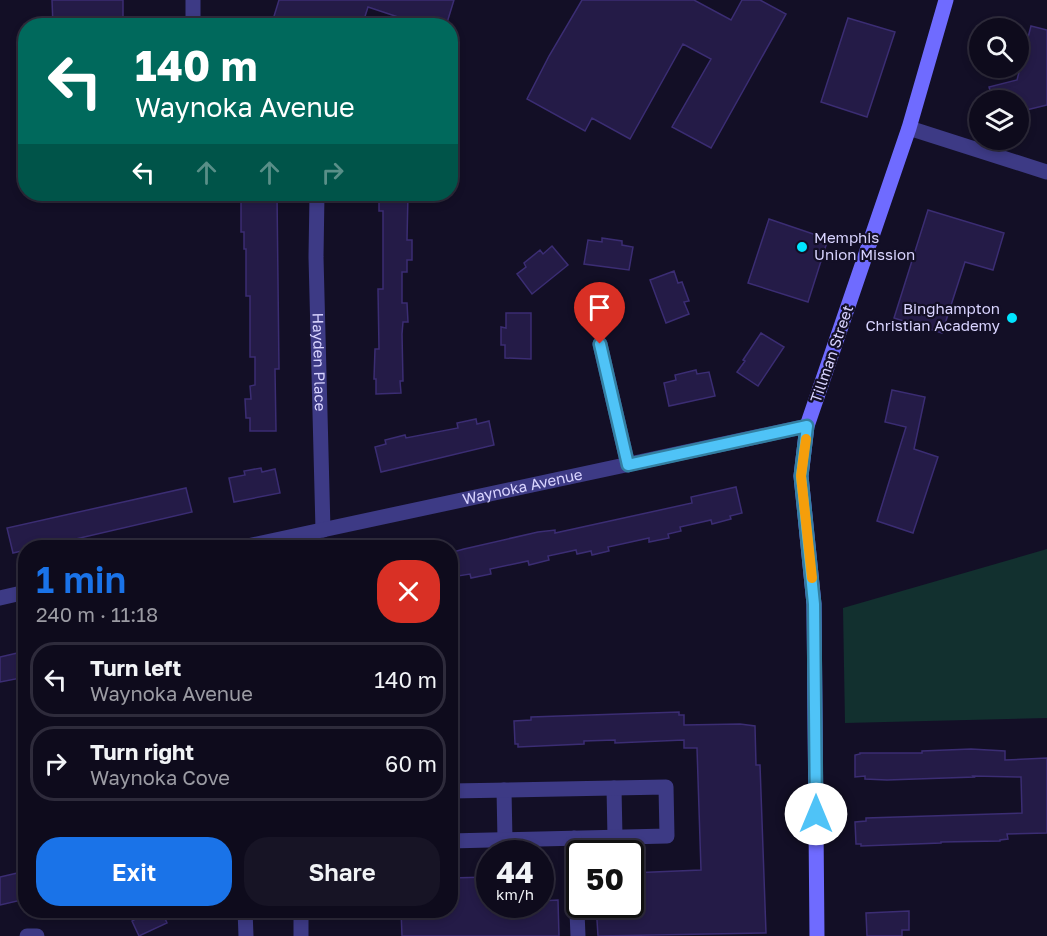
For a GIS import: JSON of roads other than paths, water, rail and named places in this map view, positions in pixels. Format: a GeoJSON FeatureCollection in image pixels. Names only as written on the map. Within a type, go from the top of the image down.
{"type":"FeatureCollection","features":[{"type":"Feature","properties":{"kind":"main road","name":"Tillman Street"},"geometry":{"type":"LineString","coordinates":[[817,936],[814,604],[801,476],[807,426],[909,128],[946,0]]}},
{"type":"Feature","properties":{"kind":"street"},"geometry":{"type":"LineString","coordinates":[[193,0],[194,18]]}},
{"type":"Feature","properties":{"kind":"street"},"geometry":{"type":"LineString","coordinates":[[909,128],[1047,172]]}},
{"type":"Feature","properties":{"kind":"street","name":"Hayden Place"},"geometry":{"type":"LineString","coordinates":[[317,201],[316,257],[323,530]]}},
{"type":"Feature","properties":{"kind":"street"},"geometry":{"type":"LineString","coordinates":[[600,344],[628,465]]}},
{"type":"Feature","properties":{"kind":"street","name":"Waynoka Avenue"},"geometry":{"type":"LineString","coordinates":[[276,540],[807,426]]}},
{"type":"Feature","properties":{"kind":"street"},"geometry":{"type":"LineString","coordinates":[[0,598],[18,594]]}},
{"type":"Feature","properties":{"kind":"street"},"geometry":{"type":"LineString","coordinates":[[458,791],[666,787],[667,836],[505,840],[504,790]]}},
{"type":"Feature","properties":{"kind":"street"},"geometry":{"type":"LineString","coordinates":[[614,788],[615,837]]}},
{"type":"Feature","properties":{"kind":"street"},"geometry":{"type":"LineString","coordinates":[[574,838],[578,936]]}},
{"type":"Feature","properties":{"kind":"street"},"geometry":{"type":"LineString","coordinates":[[458,841],[476,841]]}},
{"type":"Feature","properties":{"kind":"street"},"geometry":{"type":"LineString","coordinates":[[245,918],[246,936]]}},
{"type":"Feature","properties":{"kind":"street"},"geometry":{"type":"LineString","coordinates":[[301,918],[301,936]]}},
{"type":"Feature","properties":{"kind":"street"},"geometry":{"type":"LineString","coordinates":[[27,936],[37,936]]}},
{"type":"Feature","properties":{"kind":"place","name":"Memphis Union Mission"},"geometry":{"type":"Point","coordinates":[802,247]}},
{"type":"Feature","properties":{"kind":"place","name":"Binghampton Christian Academy"},"geometry":{"type":"Point","coordinates":[1012,318]}}]}
